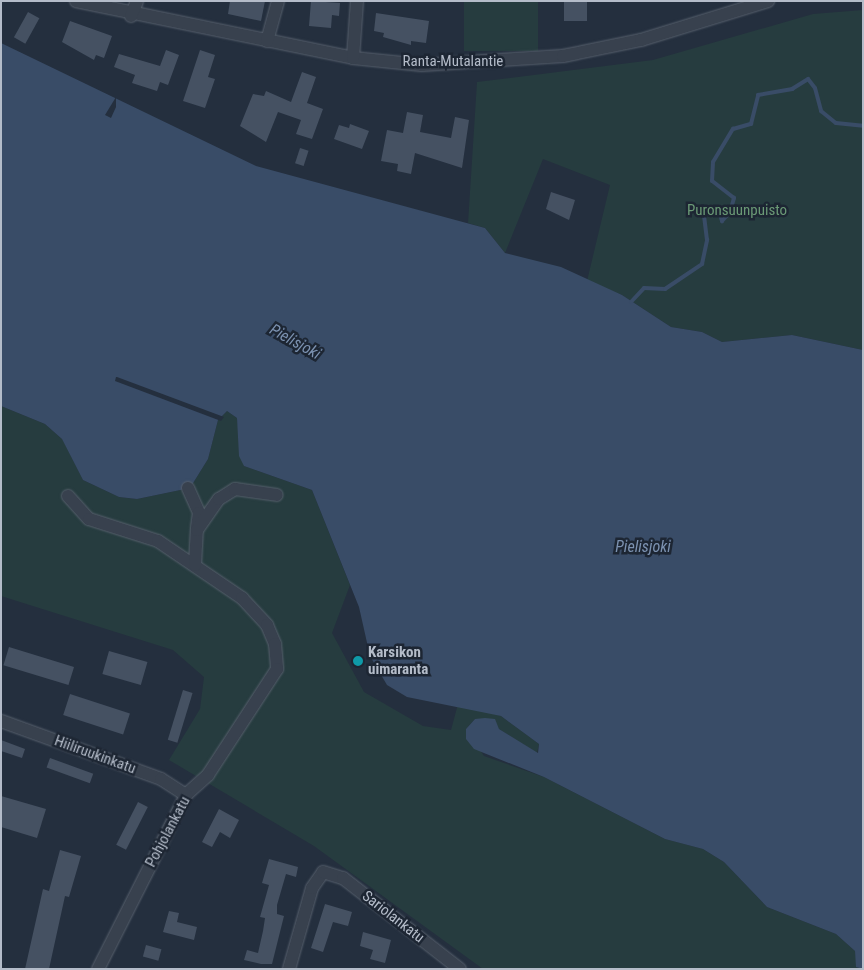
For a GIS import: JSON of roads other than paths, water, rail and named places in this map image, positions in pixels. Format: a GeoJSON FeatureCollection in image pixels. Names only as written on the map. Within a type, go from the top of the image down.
{"type":"FeatureCollection","features":[{"type":"Feature","properties":{"kind":"street","name":"Ranta-Mutalantie"},"geometry":{"type":"LineString","coordinates":[[76,1],[131,16],[353,58],[422,65],[563,56],[641,40],[768,1]]}},
{"type":"Feature","properties":{"kind":"street"},"geometry":{"type":"LineString","coordinates":[[131,16],[137,1]]}},
{"type":"Feature","properties":{"kind":"street"},"geometry":{"type":"LineString","coordinates":[[267,42],[278,1]]}},
{"type":"Feature","properties":{"kind":"street"},"geometry":{"type":"LineString","coordinates":[[353,58],[357,1]]}},
{"type":"Feature","properties":{"kind":"street"},"geometry":{"type":"LineString","coordinates":[[188,488],[198,513],[195,565]]}},
{"type":"Feature","properties":{"kind":"street"},"geometry":{"type":"LineString","coordinates":[[197,530],[219,499],[235,490],[277,495]]}},
{"type":"Feature","properties":{"kind":"street"},"geometry":{"type":"LineString","coordinates":[[68,496],[89,519],[158,540],[195,565]]}},
{"type":"Feature","properties":{"kind":"street","name":"Pohjolankatu"},"geometry":{"type":"LineString","coordinates":[[98,969],[186,795],[208,775],[277,669],[275,644],[267,625],[242,598],[195,565]]}},
{"type":"Feature","properties":{"kind":"street","name":"Hiiliruukinkatu"},"geometry":{"type":"LineString","coordinates":[[1,721],[161,779],[186,795]]}},
{"type":"Feature","properties":{"kind":"street","name":"Sariolankatu"},"geometry":{"type":"LineString","coordinates":[[289,969],[312,888],[323,872],[343,878],[460,969]]}},
{"type":"Feature","properties":{"kind":"water","name":"Pielisjoki"},"geometry":{"type":"Polygon","coordinates":[[[1,43],[256,166],[485,228],[505,253],[561,267],[622,295],[671,327],[702,332],[722,342],[792,335],[863,350],[863,969],[856,967],[855,951],[836,934],[767,907],[724,862],[703,849],[665,839],[544,777],[474,749],[466,739],[466,729],[475,719],[485,718],[495,719],[499,729],[538,753],[539,744],[501,716],[407,697],[387,685],[370,656],[359,607],[312,490],[244,466],[239,456],[237,418],[227,411],[218,420],[208,459],[190,488],[137,499],[119,497],[83,480],[62,439],[45,424],[1,406],[1,43]]]}},
{"type":"Feature","properties":{"kind":"waterway"},"geometry":{"type":"LineString","coordinates":[[631,302],[644,288],[665,289],[702,264],[707,240],[703,209],[718,207],[722,221],[730,212],[734,198],[712,181],[713,162],[733,129],[751,124],[758,95],[792,89],[808,79],[815,88],[821,111],[836,123],[863,126]]}},
{"type":"Feature","properties":{"kind":"place","name":"Karsikon uimaranta"},"geometry":{"type":"Point","coordinates":[358,661]}},
{"type":"Feature","properties":{"kind":"park label","name":"Puronsuunpuisto"},"geometry":{"type":"Point","coordinates":[737,211]}}]}
